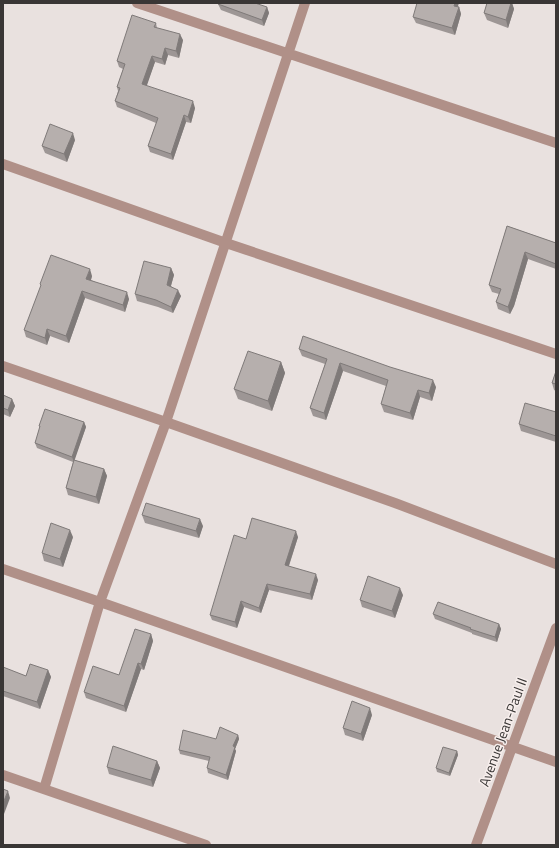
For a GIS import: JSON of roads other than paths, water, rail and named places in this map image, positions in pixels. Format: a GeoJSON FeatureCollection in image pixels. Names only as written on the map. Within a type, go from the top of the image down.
{"type":"FeatureCollection","features":[{"type":"Feature","properties":{"kind":"street"},"geometry":{"type":"LineString","coordinates":[[137,3],[556,143]]}},
{"type":"Feature","properties":{"kind":"street"},"geometry":{"type":"LineString","coordinates":[[44,789],[100,602],[166,422],[305,3]]}},
{"type":"Feature","properties":{"kind":"street"},"geometry":{"type":"LineString","coordinates":[[3,164],[226,243],[556,354]]}},
{"type":"Feature","properties":{"kind":"street"},"geometry":{"type":"LineString","coordinates":[[3,366],[395,503],[556,564]]}},
{"type":"Feature","properties":{"kind":"street"},"geometry":{"type":"LineString","coordinates":[[3,569],[556,762]]}},
{"type":"Feature","properties":{"kind":"street","name":"Avenue Jean-Paul II"},"geometry":{"type":"LineString","coordinates":[[476,845],[556,628]]}},
{"type":"Feature","properties":{"kind":"street"},"geometry":{"type":"LineString","coordinates":[[3,775],[206,845]]}}]}
